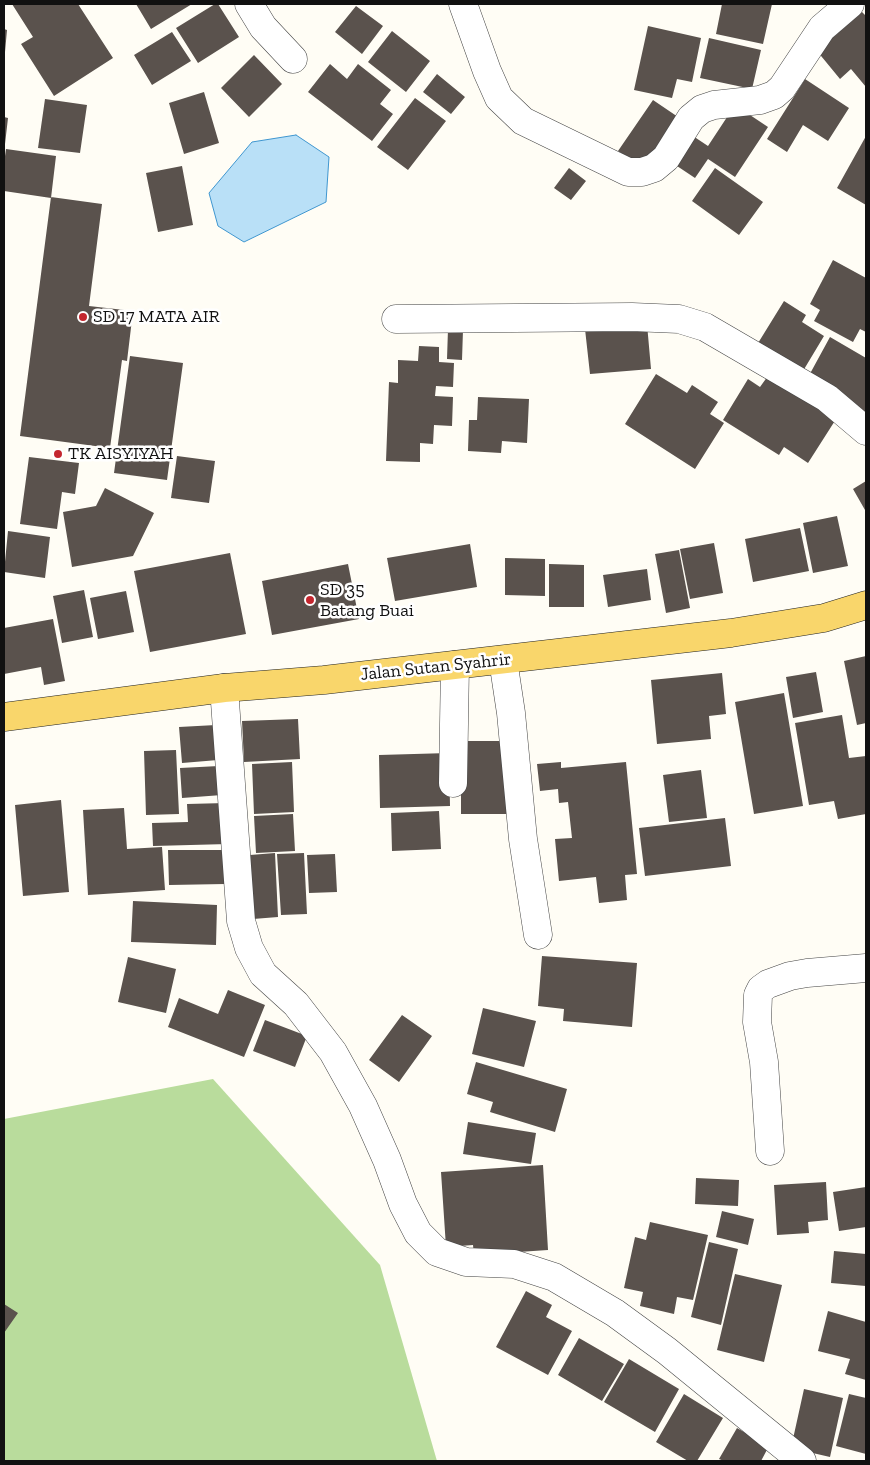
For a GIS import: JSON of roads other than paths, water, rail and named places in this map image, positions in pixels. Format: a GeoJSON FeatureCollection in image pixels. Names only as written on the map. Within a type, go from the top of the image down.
{"type":"FeatureCollection","features":[{"type":"Feature","properties":{"kind":"main road","name":"Jalan Sutan Syahrir"},"geometry":{"type":"LineString","coordinates":[[4,717],[224,688],[324,680],[740,631],[824,618],[866,605]]}},
{"type":"Feature","properties":{"kind":"street"},"geometry":{"type":"LineString","coordinates":[[248,4],[263,27],[293,59]]}},
{"type":"Feature","properties":{"kind":"street"},"geometry":{"type":"LineString","coordinates":[[463,4],[487,71],[499,98],[523,121],[628,172],[642,172],[654,168],[666,158],[691,118],[702,109],[714,105],[760,100],[774,95],[782,88],[822,28],[850,4]]}},
{"type":"Feature","properties":{"kind":"street"},"geometry":{"type":"LineString","coordinates":[[396,319],[632,317],[679,319],[705,327],[826,398],[866,431]]}},
{"type":"Feature","properties":{"kind":"street"},"geometry":{"type":"LineString","coordinates":[[503,660],[511,713],[523,839],[538,935]]}},
{"type":"Feature","properties":{"kind":"street"},"geometry":{"type":"LineString","coordinates":[[453,783],[454,665]]}},
{"type":"Feature","properties":{"kind":"street"},"geometry":{"type":"LineString","coordinates":[[224,688],[241,921],[249,948],[263,974],[296,1004],[334,1052],[363,1106],[387,1160],[403,1204],[418,1233],[437,1252],[466,1262],[514,1264],[554,1277],[615,1313],[667,1351],[802,1461]]}},
{"type":"Feature","properties":{"kind":"street"},"geometry":{"type":"LineString","coordinates":[[770,1151],[764,1062],[757,1022],[757,1001],[761,989],[768,984],[790,976],[866,968]]}},
{"type":"Feature","properties":{"kind":"water"},"geometry":{"type":"Polygon","coordinates":[[[296,135],[329,157],[326,202],[244,242],[218,226],[209,193],[252,142],[296,135]]]}},
{"type":"Feature","properties":{"kind":"place","name":"SD 17 MATA AIR"},"geometry":{"type":"Point","coordinates":[83,317]}},
{"type":"Feature","properties":{"kind":"place","name":"TK AISYIYAH"},"geometry":{"type":"Point","coordinates":[58,454]}},
{"type":"Feature","properties":{"kind":"place","name":"SD 35 Batang Buai"},"geometry":{"type":"Point","coordinates":[310,600]}}]}
